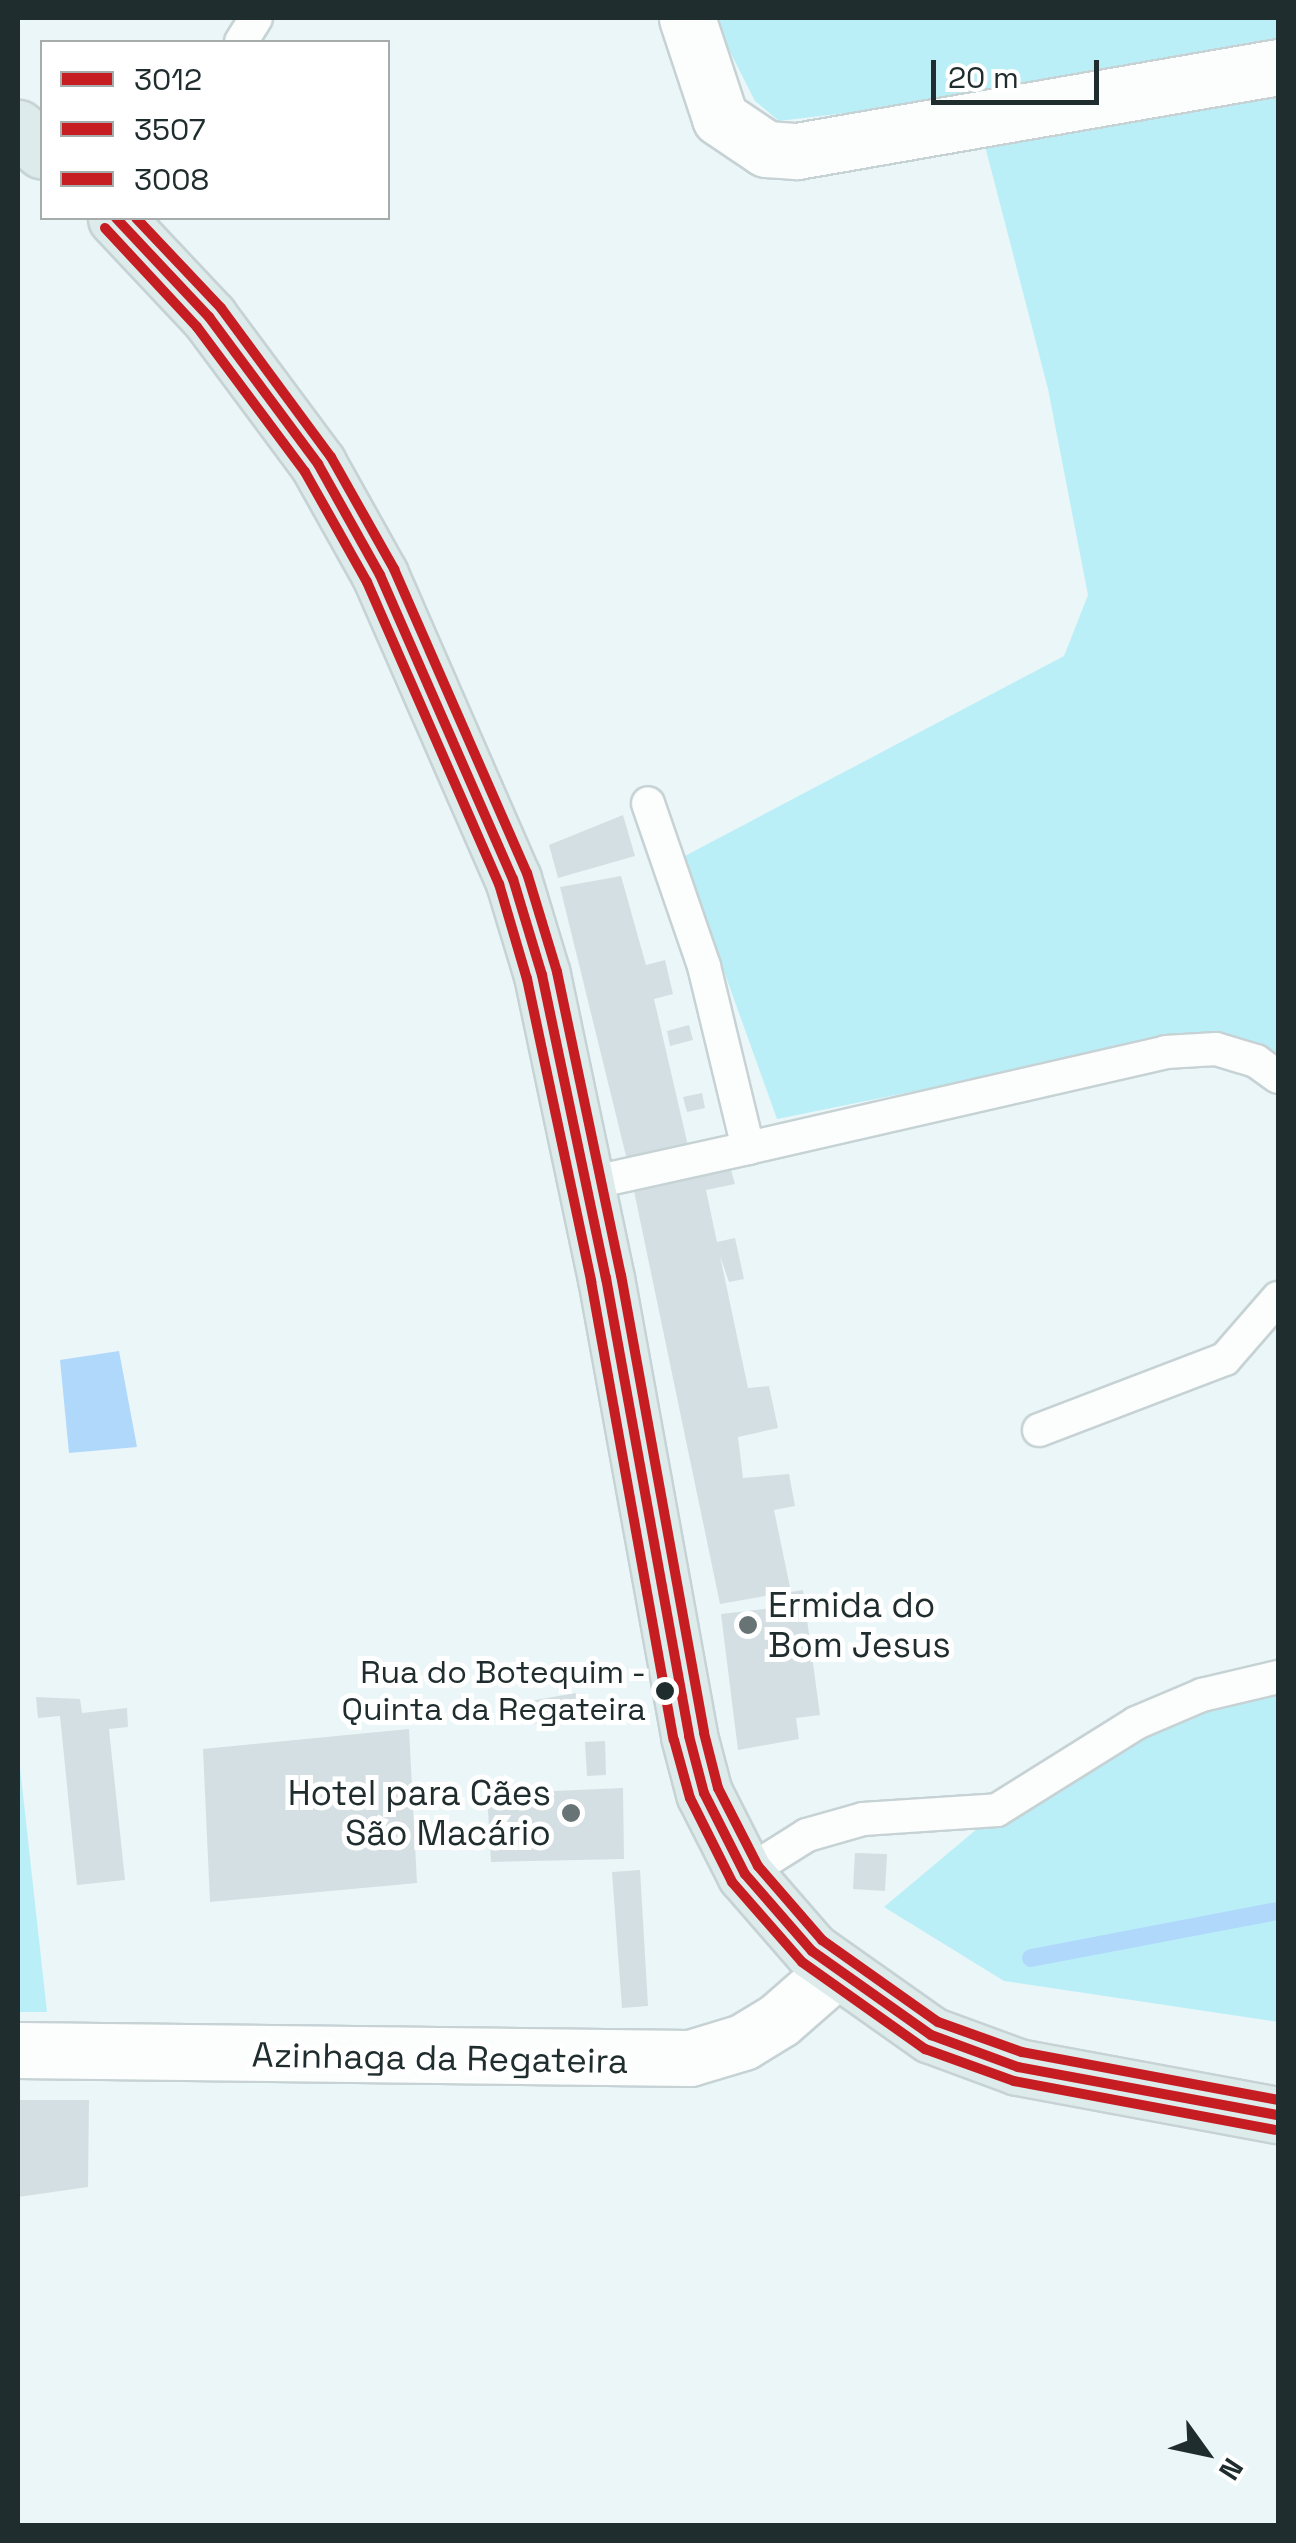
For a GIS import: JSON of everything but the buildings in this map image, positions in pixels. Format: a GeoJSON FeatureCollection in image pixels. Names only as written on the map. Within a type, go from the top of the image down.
{"type":"FeatureCollection","features":[{"type":"Feature","properties":{"kind":"main road"},"geometry":{"type":"LineString","coordinates":[[18,128],[40,148]]}},
{"type":"Feature","properties":{"kind":"main road"},"geometry":{"type":"LineString","coordinates":[[123,220],[270,394],[380,575],[513,879],[542,975],[586,1184],[689,1736],[704,1793],[745,1874],[778,1918],[836,1970],[889,2011],[974,2054],[1066,2078],[1278,2115]]}},
{"type":"Feature","properties":{"kind":"street"},"geometry":{"type":"LineString","coordinates":[[686,18],[720,118],[766,149],[797,152],[1278,68]]}},
{"type":"Feature","properties":{"kind":"street","name":"Azinhaga da Regateira"},"geometry":{"type":"LineString","coordinates":[[18,2050],[690,2058],[742,2042],[779,2020],[836,1970]]}},
{"type":"Feature","properties":{"kind":"lane"},"geometry":{"type":"LineString","coordinates":[[243,40],[256,18]]}},
{"type":"Feature","properties":{"kind":"lane"},"geometry":{"type":"LineString","coordinates":[[648,803],[704,966],[748,1148]]}},
{"type":"Feature","properties":{"kind":"lane"},"geometry":{"type":"LineString","coordinates":[[586,1184],[1166,1052],[1216,1050],[1256,1061],[1278,1077]]}},
{"type":"Feature","properties":{"kind":"lane"},"geometry":{"type":"LineString","coordinates":[[1039,1430],[1225,1359],[1278,1298]]}},
{"type":"Feature","properties":{"kind":"lane"},"geometry":{"type":"LineString","coordinates":[[745,1874],[807,1835],[862,1819],[997,1810],[1136,1724],[1202,1695],[1278,1678]]}},
{"type":"Feature","properties":{"kind":"shaded area"},"geometry":{"type":"Polygon","coordinates":[[[713,18],[1278,18],[1278,61],[779,121],[755,101],[713,18]]]}},
{"type":"Feature","properties":{"kind":"shaded area"},"geometry":{"type":"Polygon","coordinates":[[[1278,86],[1278,1054],[1211,1031],[777,1119],[683,857],[1064,656],[1088,595],[1048,389],[984,142],[1278,86]]]}},
{"type":"Feature","properties":{"kind":"shaded area"},"geometry":{"type":"Polygon","coordinates":[[[119,1351],[137,1447],[69,1453],[60,1360],[119,1351]]]}},
{"type":"Feature","properties":{"kind":"shaded area"},"geometry":{"type":"Polygon","coordinates":[[[1278,1671],[1278,2022],[1004,1981],[884,1907],[1028,1786],[1278,1671]]]}},
{"type":"Feature","properties":{"kind":"shaded area"},"geometry":{"type":"Polygon","coordinates":[[[18,1749],[47,2012],[18,2012],[18,1749]]]}},
{"type":"Feature","properties":{"kind":"waterway"},"geometry":{"type":"LineString","coordinates":[[1031,1958],[1278,1911]]}},
{"type":"Feature","properties":{"kind":"transit line","name":"3012"},"geometry":{"type":"LineString","coordinates":[[118,220],[209,317],[318,464],[380,575],[513,879],[542,975],[606,1278],[689,1736],[704,1793],[745,1874],[812,1951],[931,2035],[1018,2067],[1278,2115]]}},
{"type":"Feature","properties":{"kind":"transit line","name":"3008"},"geometry":{"type":"LineString","coordinates":[[138,220],[221,308],[331,457],[394,569],[527,873],[557,972],[621,1275],[704,1733],[718,1788],[758,1866],[822,1940],[938,2022],[1022,2052],[1278,2100]]}},
{"type":"Feature","properties":{"kind":"transit line","name":"3507"},"geometry":{"type":"LineString","coordinates":[[105,228],[197,327],[305,472],[367,582],[499,884],[527,979],[591,1281],[674,1740],[690,1798],[732,1882],[802,1962],[925,2049],[1014,2081],[1275,2130]]}},
{"type":"Feature","properties":{"kind":"place","name":"Ermida do Bom Jesus"},"geometry":{"type":"Point","coordinates":[748,1625]}},
{"type":"Feature","properties":{"kind":"place","name":"Rua do Botequim - Quinta da Regateira"},"geometry":{"type":"Point","coordinates":[665,1691]}},
{"type":"Feature","properties":{"kind":"place","name":"Hotel para Cães São Macário"},"geometry":{"type":"Point","coordinates":[571,1813]}}]}
